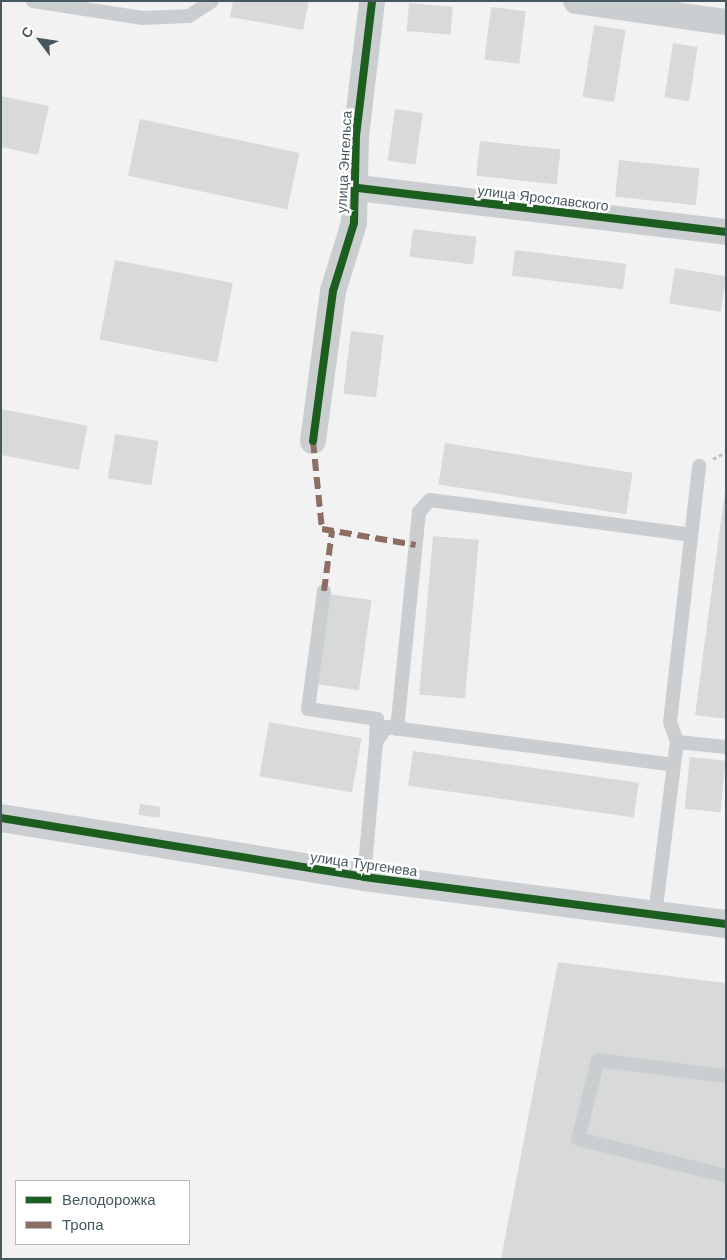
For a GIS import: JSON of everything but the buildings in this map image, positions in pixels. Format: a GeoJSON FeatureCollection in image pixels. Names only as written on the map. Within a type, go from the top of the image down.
{"type":"FeatureCollection","features":[{"type":"Feature","properties":{"kind":"street","name":"улица Энгельса"},"geometry":{"type":"LineString","coordinates":[[313,441],[333,291],[354,223],[358,188],[356,136],[372,1]]}},
{"type":"Feature","properties":{"kind":"street"},"geometry":{"type":"LineString","coordinates":[[576,1],[726,22]]}},
{"type":"Feature","properties":{"kind":"street","name":"улица Ярославского"},"geometry":{"type":"LineString","coordinates":[[358,188],[726,232]]}},
{"type":"Feature","properties":{"kind":"street","name":"улица Тургенева"},"geometry":{"type":"LineString","coordinates":[[1,818],[364,877],[726,924]]}},
{"type":"Feature","properties":{"kind":"lane"},"geometry":{"type":"LineString","coordinates":[[33,1],[143,18],[189,16],[212,1]]}},
{"type":"Feature","properties":{"kind":"lane"},"geometry":{"type":"LineString","coordinates":[[655,915],[677,742],[670,722],[699,466]]}},
{"type":"Feature","properties":{"kind":"lane"},"geometry":{"type":"LineString","coordinates":[[397,729],[419,512],[430,500],[691,535]]}},
{"type":"Feature","properties":{"kind":"lane"},"geometry":{"type":"LineString","coordinates":[[324,591],[308,709],[377,719],[364,877]]}},
{"type":"Feature","properties":{"kind":"lane"},"geometry":{"type":"LineString","coordinates":[[376,742],[386,727],[674,765]]}},
{"type":"Feature","properties":{"kind":"lane"},"geometry":{"type":"LineString","coordinates":[[677,742],[726,747]]}},
{"type":"Feature","properties":{"kind":"lane"},"geometry":{"type":"LineString","coordinates":[[726,1076],[598,1060],[578,1138],[726,1176]]}},
{"type":"Feature","properties":{"kind":"marked path"},"geometry":{"type":"LineString","coordinates":[[313,441],[322,529],[416,545]]}},
{"type":"Feature","properties":{"kind":"marked path"},"geometry":{"type":"LineString","coordinates":[[324,591],[332,531]]}},
{"type":"Feature","properties":{"kind":"cycle path"},"geometry":{"type":"LineString","coordinates":[[313,441],[333,291],[354,223],[356,136],[372,1]]}},
{"type":"Feature","properties":{"kind":"cycle path"},"geometry":{"type":"LineString","coordinates":[[358,188],[726,232]]}},
{"type":"Feature","properties":{"kind":"cycle path"},"geometry":{"type":"LineString","coordinates":[[1,818],[364,877],[726,924]]}}]}
